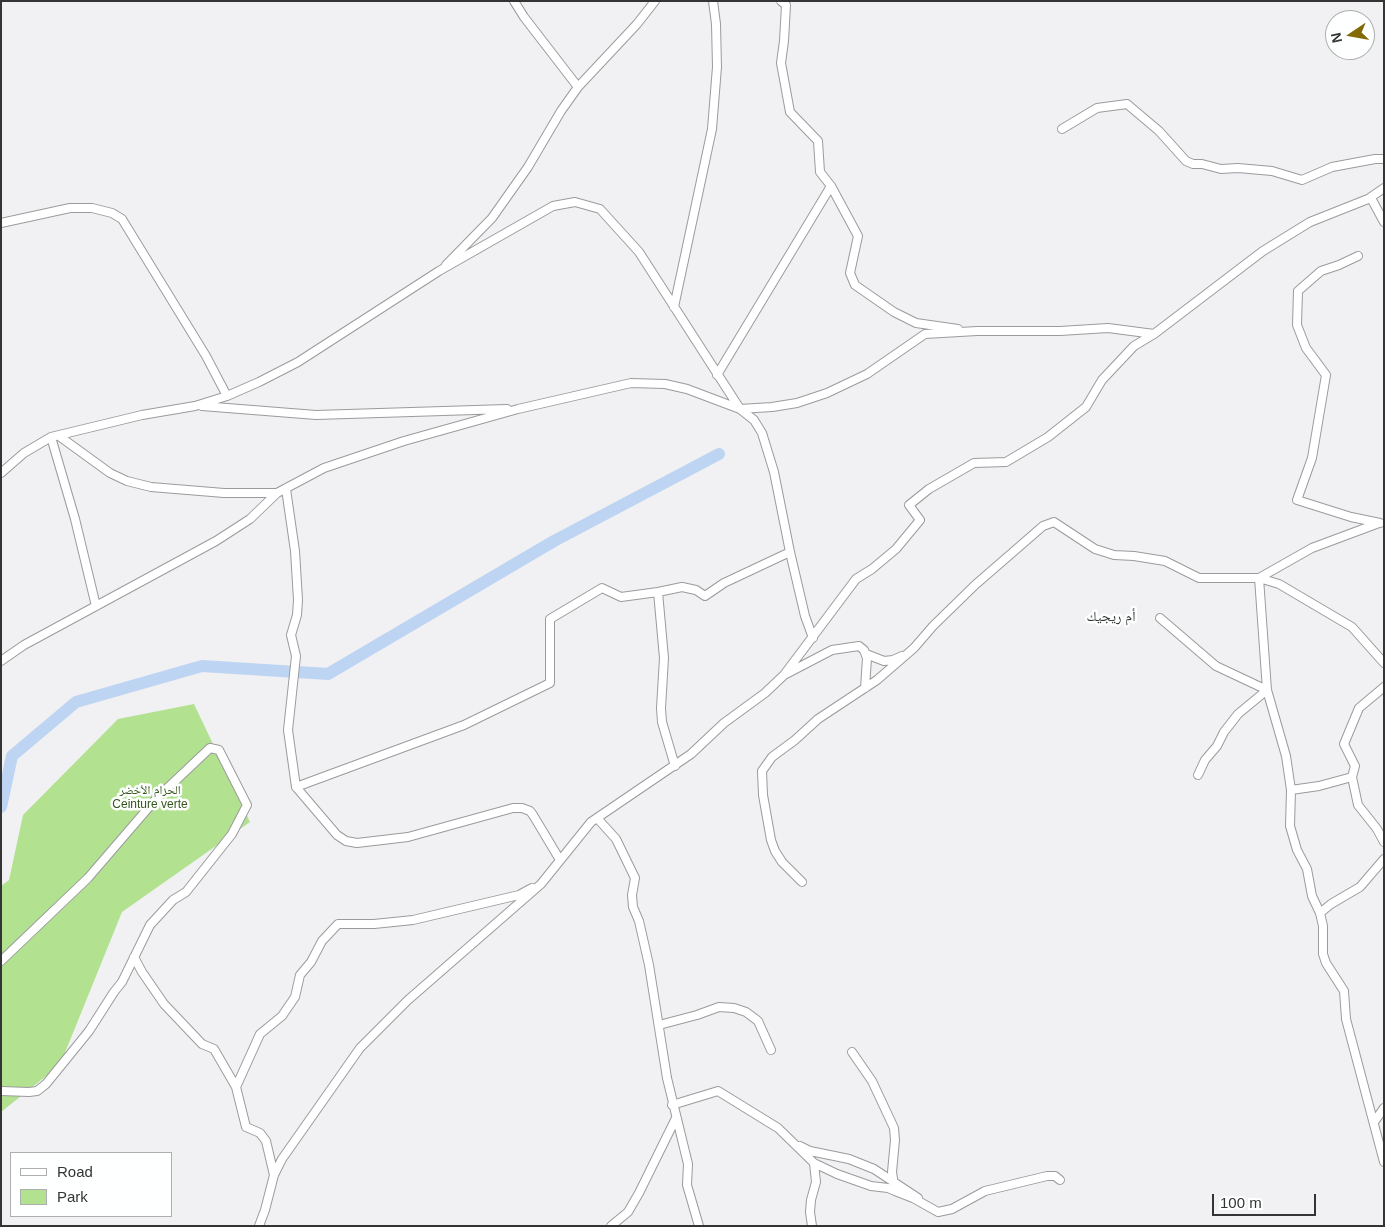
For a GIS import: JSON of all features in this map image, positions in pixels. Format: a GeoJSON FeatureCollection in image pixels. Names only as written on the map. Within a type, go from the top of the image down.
{"type":"FeatureCollection","features":[{"type":"Feature","properties":{"kind":"street"},"geometry":{"type":"LineString","coordinates":[[514,1],[524,17],[578,87]]}},
{"type":"Feature","properties":{"kind":"street"},"geometry":{"type":"LineString","coordinates":[[439,271],[492,218],[528,167],[561,111],[578,87],[637,24],[655,1]]}},
{"type":"Feature","properties":{"kind":"street"},"geometry":{"type":"LineString","coordinates":[[674,307],[712,129],[717,67],[716,24],[713,1]]}},
{"type":"Feature","properties":{"kind":"street"},"geometry":{"type":"LineString","coordinates":[[784,2],[784,42],[780,63],[790,112],[818,141],[820,172],[831,186],[858,236],[850,273],[855,285],[894,312],[916,323],[977,331]]}},
{"type":"Feature","properties":{"kind":"street"},"geometry":{"type":"LineString","coordinates":[[1062,129],[1097,108],[1127,104],[1159,132],[1186,161],[1193,164],[1202,164],[1221,169],[1238,168],[1272,171],[1302,180],[1332,167],[1384,159]]}},
{"type":"Feature","properties":{"kind":"street"},"geometry":{"type":"LineString","coordinates":[[717,375],[831,186]]}},
{"type":"Feature","properties":{"kind":"street"},"geometry":{"type":"LineString","coordinates":[[259,1226],[274,1175],[282,1159],[360,1048],[408,1000],[541,884],[591,822],[691,754],[784,675],[856,580],[896,549],[920,520],[910,505],[929,489],[974,463],[1006,462],[1048,437],[1086,407],[1102,380],[1134,346],[1154,334],[1263,251],[1310,222],[1368,199],[1384,188]]}},
{"type":"Feature","properties":{"kind":"street"},"geometry":{"type":"LineString","coordinates":[[1368,199],[1371,198],[1384,222]]}},
{"type":"Feature","properties":{"kind":"street"},"geometry":{"type":"LineString","coordinates":[[1,473],[24,453],[55,437],[142,415],[195,406],[227,396],[298,362],[439,271],[553,206],[575,202],[600,209],[639,252],[740,409]]}},
{"type":"Feature","properties":{"kind":"street"},"geometry":{"type":"LineString","coordinates":[[1,223],[70,208],[92,208],[112,213],[122,218],[206,356],[227,396]]}},
{"type":"Feature","properties":{"kind":"street"},"geometry":{"type":"LineString","coordinates":[[1358,256],[1322,271],[1298,291],[1297,325],[1306,348],[1326,375],[1312,458],[1297,500],[1351,517],[1382,522]]}},
{"type":"Feature","properties":{"kind":"street"},"geometry":{"type":"LineString","coordinates":[[740,409],[796,403],[827,393],[867,374],[925,334],[1108,328],[1154,334]]}},
{"type":"Feature","properties":{"kind":"street"},"geometry":{"type":"LineString","coordinates":[[1,661],[24,645],[216,541],[250,519],[277,493],[324,468],[404,441],[518,409],[631,383],[665,384],[687,389],[740,409],[754,420],[762,433],[774,472],[805,616],[813,638]]}},
{"type":"Feature","properties":{"kind":"street"},"geometry":{"type":"LineString","coordinates":[[195,406],[316,415],[518,409]]}},
{"type":"Feature","properties":{"kind":"street"},"geometry":{"type":"LineString","coordinates":[[55,437],[110,473],[127,481],[151,487],[224,493],[277,493]]}},
{"type":"Feature","properties":{"kind":"street"},"geometry":{"type":"LineString","coordinates":[[55,437],[96,606]]}},
{"type":"Feature","properties":{"kind":"street"},"geometry":{"type":"LineString","coordinates":[[286,489],[295,550],[298,600],[297,615],[291,635],[296,656],[288,730],[296,787],[337,835],[346,841],[357,843],[408,837],[513,808],[522,808],[533,815],[560,860]]}},
{"type":"Feature","properties":{"kind":"street"},"geometry":{"type":"LineString","coordinates":[[802,882],[782,862],[771,840],[763,795],[762,771],[772,757],[795,740],[818,719],[865,688],[914,648],[933,626],[1033,532],[1042,526],[1054,522],[1095,549],[1114,555],[1165,561],[1199,578],[1259,578],[1279,584],[1352,628],[1384,663]]}},
{"type":"Feature","properties":{"kind":"street"},"geometry":{"type":"LineString","coordinates":[[1259,578],[1312,548],[1382,522]]}},
{"type":"Feature","properties":{"kind":"street"},"geometry":{"type":"LineString","coordinates":[[296,787],[464,725],[550,683],[550,620],[602,588],[621,597],[682,587],[696,590],[705,596],[724,583],[790,552]]}},
{"type":"Feature","properties":{"kind":"street"},"geometry":{"type":"LineString","coordinates":[[1259,578],[1267,690],[1286,756],[1291,790],[1290,826],[1297,850],[1307,869],[1312,896],[1320,913],[1323,926],[1323,954],[1326,963],[1344,991],[1346,1019],[1384,1162]]}},
{"type":"Feature","properties":{"kind":"street"},"geometry":{"type":"LineString","coordinates":[[658,592],[664,658],[661,702],[662,722],[674,766]]}},
{"type":"Feature","properties":{"kind":"street"},"geometry":{"type":"LineString","coordinates":[[1160,618],[1216,666],[1267,690]]}},
{"type":"Feature","properties":{"kind":"street"},"geometry":{"type":"LineString","coordinates":[[784,675],[823,654],[842,647],[859,646],[866,654],[884,661],[893,660],[914,648]]}},
{"type":"Feature","properties":{"kind":"street"},"geometry":{"type":"LineString","coordinates":[[865,688],[866,654]]}},
{"type":"Feature","properties":{"kind":"street"},"geometry":{"type":"LineString","coordinates":[[1384,686],[1358,708],[1344,744],[1355,766],[1352,777],[1358,804],[1377,829],[1384,842]]}},
{"type":"Feature","properties":{"kind":"street"},"geometry":{"type":"LineString","coordinates":[[1198,775],[1205,760],[1217,746],[1224,732],[1238,714],[1267,690]]}},
{"type":"Feature","properties":{"kind":"street"},"geometry":{"type":"LineString","coordinates":[[1,961],[88,878],[156,799],[210,748],[219,750],[247,805],[232,834],[186,892],[173,900],[150,924],[122,982],[89,1031],[46,1084],[37,1091],[1,1091]]}},
{"type":"Feature","properties":{"kind":"street"},"geometry":{"type":"LineString","coordinates":[[1291,790],[1319,786],[1352,777]]}},
{"type":"Feature","properties":{"kind":"street"},"geometry":{"type":"LineString","coordinates":[[597,818],[616,840],[635,878],[632,895],[633,907],[639,921],[649,965],[672,1105],[688,1164],[687,1185],[699,1226]]}},
{"type":"Feature","properties":{"kind":"street"},"geometry":{"type":"LineString","coordinates":[[1320,913],[1331,904],[1360,887],[1384,859]]}},
{"type":"Feature","properties":{"kind":"street"},"geometry":{"type":"LineString","coordinates":[[236,1087],[260,1034],[282,1016],[295,997],[300,975],[311,962],[322,941],[338,924],[374,924],[413,920],[519,895],[541,884]]}},
{"type":"Feature","properties":{"kind":"street"},"geometry":{"type":"LineString","coordinates":[[134,956],[142,972],[164,1004],[202,1044],[214,1048],[236,1087],[246,1127],[260,1133],[264,1138],[274,1175]]}},
{"type":"Feature","properties":{"kind":"street"},"geometry":{"type":"LineString","coordinates":[[659,1024],[697,1015],[719,1007],[734,1008],[746,1012],[758,1021],[771,1050]]}},
{"type":"Feature","properties":{"kind":"street"},"geometry":{"type":"LineString","coordinates":[[852,1052],[872,1080],[894,1128],[895,1140],[892,1172],[895,1191]]}},
{"type":"Feature","properties":{"kind":"street"},"geometry":{"type":"LineString","coordinates":[[672,1105],[718,1090],[778,1128],[814,1163],[837,1174],[871,1186],[888,1188],[938,1212],[952,1209],[985,1191],[1047,1176],[1055,1176],[1060,1180]]}},
{"type":"Feature","properties":{"kind":"street"},"geometry":{"type":"LineString","coordinates":[[1374,1122],[1384,1108]]}},
{"type":"Feature","properties":{"kind":"street"},"geometry":{"type":"LineString","coordinates":[[611,1226],[628,1212],[676,1118]]}},
{"type":"Feature","properties":{"kind":"street"},"geometry":{"type":"LineString","coordinates":[[791,1142],[810,1151],[830,1154],[862,1164],[885,1175],[910,1191],[927,1206]]}},
{"type":"Feature","properties":{"kind":"street"},"geometry":{"type":"LineString","coordinates":[[812,1226],[811,1200],[816,1182],[814,1163]]}},
{"type":"Feature","properties":{"kind":"green space","name":"الحزام الأخضر Ceinture verte"},"geometry":{"type":"Polygon","coordinates":[[[194,704],[250,822],[122,912],[60,1065],[1,1112],[1,886],[9,880],[23,815],[118,719],[194,704]]]}},
{"type":"Feature","properties":{"kind":"waterway"},"geometry":{"type":"LineString","coordinates":[[1,807],[12,756],[76,702],[202,666],[328,674],[554,541],[719,454]]}},
{"type":"Feature","properties":{"kind":"district","name":"أم ريجيك"},"geometry":{"type":"Point","coordinates":[1111,617]}}]}
